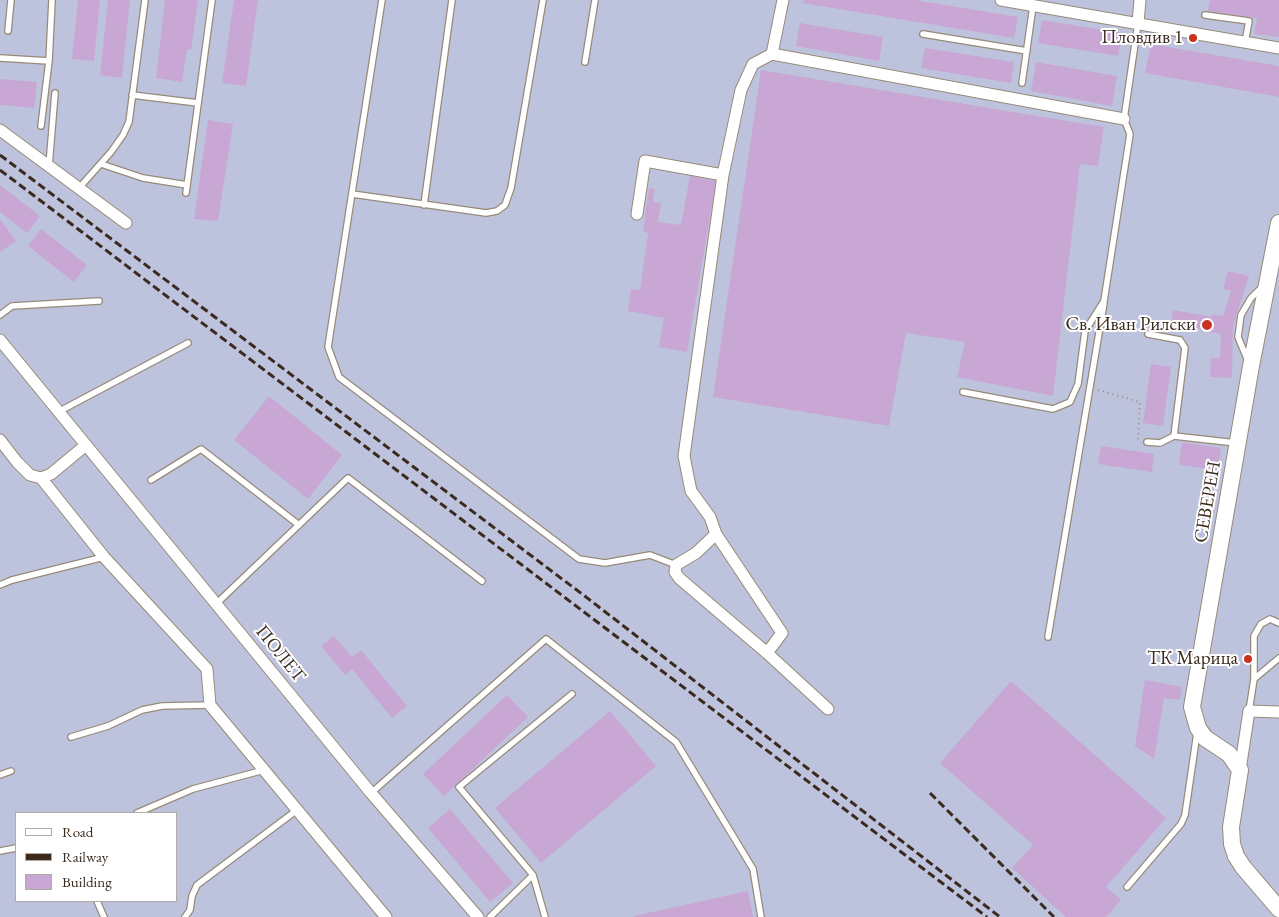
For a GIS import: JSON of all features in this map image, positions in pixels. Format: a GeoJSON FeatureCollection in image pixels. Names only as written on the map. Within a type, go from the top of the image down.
{"type":"FeatureCollection","features":[{"type":"Feature","properties":{"kind":"main road","name":"СЕВЕРЕН"},"geometry":{"type":"LineString","coordinates":[[1198,728],[1192,707],[1251,366],[1279,223]]}},
{"type":"Feature","properties":{"kind":"main road"},"geometry":{"type":"LineString","coordinates":[[1198,728],[1205,738],[1229,754],[1240,770],[1231,827],[1232,844],[1243,867],[1279,909]]}},
{"type":"Feature","properties":{"kind":"street"},"geometry":{"type":"LineString","coordinates":[[772,54],[783,0]]}},
{"type":"Feature","properties":{"kind":"street"},"geometry":{"type":"LineString","coordinates":[[1001,0],[1279,48]]}},
{"type":"Feature","properties":{"kind":"street"},"geometry":{"type":"LineString","coordinates":[[1138,24],[1140,0]]}},
{"type":"Feature","properties":{"kind":"street"},"geometry":{"type":"LineString","coordinates":[[766,653],[782,633],[716,534],[710,517],[691,491],[684,456],[723,176],[741,90],[753,64],[772,54],[1124,119]]}},
{"type":"Feature","properties":{"kind":"street"},"geometry":{"type":"LineString","coordinates":[[0,130],[126,223]]}},
{"type":"Feature","properties":{"kind":"street"},"geometry":{"type":"LineString","coordinates":[[637,214],[645,161],[723,176]]}},
{"type":"Feature","properties":{"kind":"street","name":"ПОЛЕТ"},"geometry":{"type":"LineString","coordinates":[[0,340],[371,793],[478,917]]}},
{"type":"Feature","properties":{"kind":"street"},"geometry":{"type":"LineString","coordinates":[[1,442],[30,475],[41,478],[104,557],[207,669],[210,705],[266,769],[386,917]]}},
{"type":"Feature","properties":{"kind":"street"},"geometry":{"type":"LineString","coordinates":[[41,478],[51,474],[86,445]]}},
{"type":"Feature","properties":{"kind":"street"},"geometry":{"type":"LineString","coordinates":[[716,534],[696,553],[676,565],[675,572],[679,578],[828,709]]}},
{"type":"Feature","properties":{"kind":"street"},"geometry":{"type":"LineString","coordinates":[[1240,770],[1249,711],[1279,712]]}},
{"type":"Feature","properties":{"kind":"lane"},"geometry":{"type":"LineString","coordinates":[[8,31],[10,0]]}},
{"type":"Feature","properties":{"kind":"lane"},"geometry":{"type":"LineString","coordinates":[[42,126],[49,61],[52,0]]}},
{"type":"Feature","properties":{"kind":"lane"},"geometry":{"type":"LineString","coordinates":[[79,188],[101,164],[123,135],[129,122],[145,0]]}},
{"type":"Feature","properties":{"kind":"lane"},"geometry":{"type":"LineString","coordinates":[[186,193],[212,0]]}},
{"type":"Feature","properties":{"kind":"lane"},"geometry":{"type":"LineString","coordinates":[[382,0],[328,348],[339,377],[579,559],[604,563],[650,555],[676,565]]}},
{"type":"Feature","properties":{"kind":"lane"},"geometry":{"type":"LineString","coordinates":[[424,204],[452,0]]}},
{"type":"Feature","properties":{"kind":"lane"},"geometry":{"type":"LineString","coordinates":[[352,194],[486,213],[497,211],[508,199],[543,0]]}},
{"type":"Feature","properties":{"kind":"lane"},"geometry":{"type":"LineString","coordinates":[[585,62],[595,0]]}},
{"type":"Feature","properties":{"kind":"lane"},"geometry":{"type":"LineString","coordinates":[[1022,83],[1033,6]]}},
{"type":"Feature","properties":{"kind":"lane"},"geometry":{"type":"LineString","coordinates":[[1205,15],[1249,21],[1245,42]]}},
{"type":"Feature","properties":{"kind":"lane"},"geometry":{"type":"LineString","coordinates":[[1048,637],[1091,388],[1130,134],[1124,119],[1138,24]]}},
{"type":"Feature","properties":{"kind":"lane"},"geometry":{"type":"LineString","coordinates":[[923,34],[1027,50]]}},
{"type":"Feature","properties":{"kind":"lane"},"geometry":{"type":"LineString","coordinates":[[0,58],[49,61]]}},
{"type":"Feature","properties":{"kind":"lane"},"geometry":{"type":"LineString","coordinates":[[49,166],[55,93]]}},
{"type":"Feature","properties":{"kind":"lane"},"geometry":{"type":"LineString","coordinates":[[132,95],[198,103]]}},
{"type":"Feature","properties":{"kind":"lane"},"geometry":{"type":"LineString","coordinates":[[101,164],[144,178],[187,185]]}},
{"type":"Feature","properties":{"kind":"lane"},"geometry":{"type":"LineString","coordinates":[[0,316],[12,306],[98,301]]}},
{"type":"Feature","properties":{"kind":"lane"},"geometry":{"type":"LineString","coordinates":[[962,392],[1054,409],[1070,402],[1078,384],[1085,331],[1104,301]]}},
{"type":"Feature","properties":{"kind":"lane"},"geometry":{"type":"LineString","coordinates":[[1148,334],[1180,340],[1185,348],[1174,436]]}},
{"type":"Feature","properties":{"kind":"lane"},"geometry":{"type":"LineString","coordinates":[[58,412],[188,343]]}},
{"type":"Feature","properties":{"kind":"lane"},"geometry":{"type":"LineString","coordinates":[[1148,442],[1160,443],[1174,436],[1238,444]]}},
{"type":"Feature","properties":{"kind":"lane"},"geometry":{"type":"LineString","coordinates":[[150,480],[201,449],[299,525]]}},
{"type":"Feature","properties":{"kind":"lane"},"geometry":{"type":"LineString","coordinates":[[216,604],[348,478],[482,581]]}},
{"type":"Feature","properties":{"kind":"lane"},"geometry":{"type":"LineString","coordinates":[[0,585],[12,580],[104,557]]}},
{"type":"Feature","properties":{"kind":"lane"},"geometry":{"type":"LineString","coordinates":[[1249,711],[1254,679],[1254,636],[1260,624],[1270,619],[1279,623]]}},
{"type":"Feature","properties":{"kind":"lane"},"geometry":{"type":"LineString","coordinates":[[371,793],[546,639],[676,742],[753,869],[761,917]]}},
{"type":"Feature","properties":{"kind":"lane"},"geometry":{"type":"LineString","coordinates":[[1254,679],[1279,658]]}},
{"type":"Feature","properties":{"kind":"lane"},"geometry":{"type":"LineString","coordinates":[[545,917],[533,876],[459,787],[572,694]]}},
{"type":"Feature","properties":{"kind":"lane"},"geometry":{"type":"LineString","coordinates":[[71,737],[108,726],[142,710],[162,706],[210,705]]}},
{"type":"Feature","properties":{"kind":"lane"},"geometry":{"type":"LineString","coordinates":[[1127,887],[1181,824],[1185,815],[1198,728]]}},
{"type":"Feature","properties":{"kind":"lane"},"geometry":{"type":"LineString","coordinates":[[139,812],[193,789],[266,769]]}},
{"type":"Feature","properties":{"kind":"lane"},"geometry":{"type":"LineString","coordinates":[[0,775],[11,771]]}},
{"type":"Feature","properties":{"kind":"lane"},"geometry":{"type":"LineString","coordinates":[[186,917],[190,910],[192,896],[197,885],[298,809]]}},
{"type":"Feature","properties":{"kind":"lane"},"geometry":{"type":"LineString","coordinates":[[0,851],[15,848]]}},
{"type":"Feature","properties":{"kind":"lane"},"geometry":{"type":"LineString","coordinates":[[490,917],[533,876]]}},
{"type":"Feature","properties":{"kind":"lane"},"geometry":{"type":"LineString","coordinates":[[97,902],[104,917]]}},
{"type":"Feature","properties":{"kind":"path"},"geometry":{"type":"LineString","coordinates":[[1091,388],[1140,402],[1138,440],[1148,442]]}},
{"type":"Feature","properties":{"kind":"shaded area"},"geometry":{"type":"Polygon","coordinates":[[[0,0],[1279,0],[1279,917],[0,917],[0,0]]]}},
{"type":"Feature","properties":{"kind":"building"},"geometry":{"type":"Polygon","coordinates":[[[78,0],[100,0],[94,61],[72,59],[78,0]]]}},
{"type":"Feature","properties":{"kind":"building"},"geometry":{"type":"Polygon","coordinates":[[[108,0],[130,0],[122,78],[100,75],[108,0]]]}},
{"type":"Feature","properties":{"kind":"building"},"geometry":{"type":"Polygon","coordinates":[[[165,0],[198,0],[191,50],[187,49],[182,82],[156,78],[165,0]]]}},
{"type":"Feature","properties":{"kind":"building"},"geometry":{"type":"Polygon","coordinates":[[[234,0],[258,0],[246,86],[222,83],[234,0]]]}},
{"type":"Feature","properties":{"kind":"building"},"geometry":{"type":"Polygon","coordinates":[[[804,0],[915,0],[1018,17],[1014,38],[803,3],[804,0]]]}},
{"type":"Feature","properties":{"kind":"building"},"geometry":{"type":"Polygon","coordinates":[[[1210,0],[1279,0],[1279,37],[1254,34],[1257,18],[1208,11],[1210,0]]]}},
{"type":"Feature","properties":{"kind":"building"},"geometry":{"type":"Polygon","coordinates":[[[1042,20],[1122,33],[1118,56],[1038,43],[1042,20]]]}},
{"type":"Feature","properties":{"kind":"building"},"geometry":{"type":"Polygon","coordinates":[[[800,23],[883,37],[879,61],[796,46],[800,23]]]}},
{"type":"Feature","properties":{"kind":"building"},"geometry":{"type":"Polygon","coordinates":[[[1151,44],[1279,66],[1279,97],[1145,73],[1151,44]]]}},
{"type":"Feature","properties":{"kind":"building"},"geometry":{"type":"Polygon","coordinates":[[[925,48],[1014,62],[1011,83],[921,68],[925,48]]]}},
{"type":"Feature","properties":{"kind":"building"},"geometry":{"type":"Polygon","coordinates":[[[1036,62],[1117,76],[1112,106],[1031,91],[1036,62]]]}},
{"type":"Feature","properties":{"kind":"building"},"geometry":{"type":"Polygon","coordinates":[[[761,70],[1104,127],[1098,166],[1080,164],[1053,396],[957,377],[965,342],[906,333],[889,426],[713,397],[761,70]]]}},
{"type":"Feature","properties":{"kind":"building"},"geometry":{"type":"Polygon","coordinates":[[[0,79],[37,82],[34,108],[0,105],[0,79]]]}},
{"type":"Feature","properties":{"kind":"building"},"geometry":{"type":"Polygon","coordinates":[[[208,120],[233,124],[218,221],[194,219],[208,120]]]}},
{"type":"Feature","properties":{"kind":"building"},"geometry":{"type":"Polygon","coordinates":[[[690,176],[716,181],[687,352],[659,347],[664,318],[628,311],[631,289],[640,290],[648,233],[643,232],[649,188],[655,189],[653,202],[661,203],[658,222],[681,225],[690,176]]]}},
{"type":"Feature","properties":{"kind":"building"},"geometry":{"type":"Polygon","coordinates":[[[0,185],[40,216],[27,233],[0,212],[0,185]]]}},
{"type":"Feature","properties":{"kind":"building"},"geometry":{"type":"Polygon","coordinates":[[[0,219],[16,241],[0,252],[0,219]]]}},
{"type":"Feature","properties":{"kind":"building"},"geometry":{"type":"Polygon","coordinates":[[[41,229],[87,265],[74,282],[28,246],[41,229]]]}},
{"type":"Feature","properties":{"kind":"building","name":"Св. Иван Рилски"},"geometry":{"type":"Polygon","coordinates":[[[1228,271],[1249,276],[1233,326],[1232,378],[1210,377],[1211,358],[1220,358],[1221,334],[1171,323],[1173,310],[1212,317],[1212,314],[1223,316],[1231,291],[1223,289],[1228,271]]]}},
{"type":"Feature","properties":{"kind":"building"},"geometry":{"type":"Polygon","coordinates":[[[1151,364],[1171,367],[1163,426],[1143,423],[1151,364]]]}},
{"type":"Feature","properties":{"kind":"building"},"geometry":{"type":"Polygon","coordinates":[[[269,396],[342,455],[308,499],[234,440],[269,396]]]}},
{"type":"Feature","properties":{"kind":"building"},"geometry":{"type":"Polygon","coordinates":[[[1182,442],[1221,448],[1218,470],[1179,465],[1182,442]]]}},
{"type":"Feature","properties":{"kind":"building"},"geometry":{"type":"Polygon","coordinates":[[[1101,446],[1154,454],[1152,472],[1098,464],[1101,446]]]}},
{"type":"Feature","properties":{"kind":"building"},"geometry":{"type":"Polygon","coordinates":[[[334,636],[352,657],[361,650],[407,706],[392,718],[352,669],[345,675],[321,646],[334,636]]]}},
{"type":"Feature","properties":{"kind":"building"},"geometry":{"type":"Polygon","coordinates":[[[1145,680],[1182,687],[1180,700],[1164,698],[1154,759],[1135,746],[1145,680]]]}},
{"type":"Feature","properties":{"kind":"building"},"geometry":{"type":"Polygon","coordinates":[[[1011,681],[1166,818],[1106,887],[1121,900],[1106,917],[1066,917],[1012,868],[1033,845],[940,763],[1011,681]]]}},
{"type":"Feature","properties":{"kind":"building"},"geometry":{"type":"Polygon","coordinates":[[[507,695],[528,717],[444,796],[423,774],[507,695]]]}},
{"type":"Feature","properties":{"kind":"building"},"geometry":{"type":"Polygon","coordinates":[[[610,711],[656,766],[541,863],[495,808],[610,711]]]}},
{"type":"Feature","properties":{"kind":"building"},"geometry":{"type":"Polygon","coordinates":[[[450,809],[513,883],[490,902],[428,828],[450,809]]]}},
{"type":"Feature","properties":{"kind":"building"},"geometry":{"type":"Polygon","coordinates":[[[748,891],[753,917],[634,917],[634,916],[748,891]]]}},
{"type":"Feature","properties":{"kind":"railway"},"geometry":{"type":"LineString","coordinates":[[0,155],[586,597],[1000,917]]}},
{"type":"Feature","properties":{"kind":"railway"},"geometry":{"type":"LineString","coordinates":[[0,170],[987,917]]}},
{"type":"Feature","properties":{"kind":"railway"},"geometry":{"type":"LineString","coordinates":[[930,793],[1054,917]]}},
{"type":"Feature","properties":{"kind":"place","name":"Пловдив 1"},"geometry":{"type":"Point","coordinates":[1193,38]}},
{"type":"Feature","properties":{"kind":"place","name":"Св. Иван Рилски"},"geometry":{"type":"Point","coordinates":[1207,325]}},
{"type":"Feature","properties":{"kind":"place","name":"ТК Марица"},"geometry":{"type":"Point","coordinates":[1248,659]}}]}
